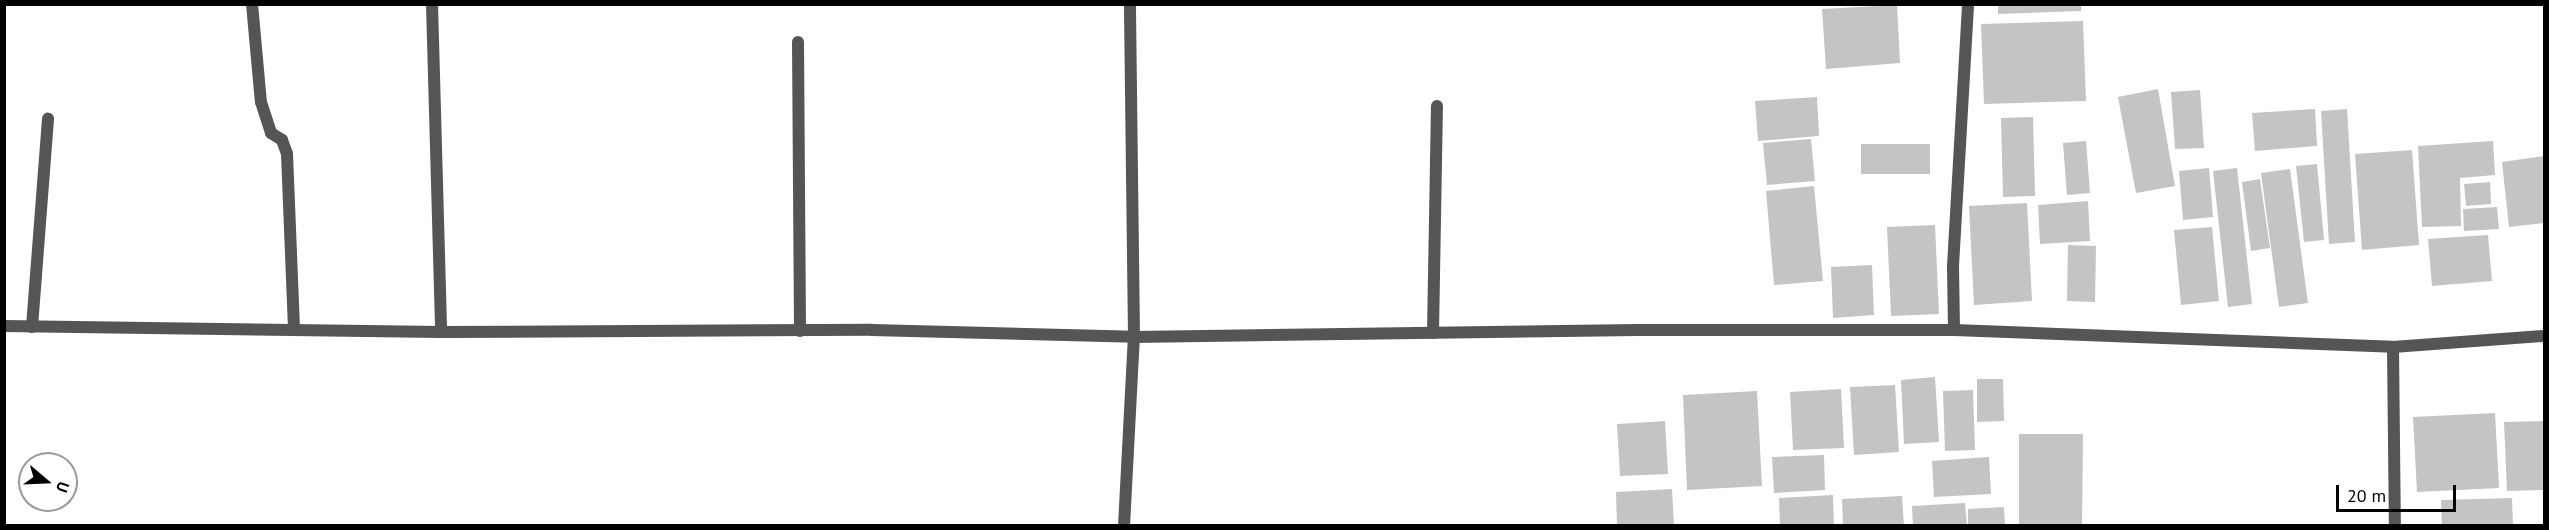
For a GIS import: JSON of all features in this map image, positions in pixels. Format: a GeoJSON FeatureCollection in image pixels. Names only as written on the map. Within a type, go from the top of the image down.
{"type":"FeatureCollection","features":[{"type":"Feature","properties":{"kind":"street"},"geometry":{"type":"LineString","coordinates":[[252,4],[261,102],[271,132],[282,140],[287,154],[294,330]]}},
{"type":"Feature","properties":{"kind":"street"},"geometry":{"type":"LineString","coordinates":[[432,4],[441,332]]}},
{"type":"Feature","properties":{"kind":"street"},"geometry":{"type":"LineString","coordinates":[[1124,525],[1134,336],[1130,4]]}},
{"type":"Feature","properties":{"kind":"street"},"geometry":{"type":"LineString","coordinates":[[1954,330],[1953,266],[1968,4]]}},
{"type":"Feature","properties":{"kind":"street"},"geometry":{"type":"LineString","coordinates":[[798,42],[800,331]]}},
{"type":"Feature","properties":{"kind":"street"},"geometry":{"type":"LineString","coordinates":[[1432,333],[1437,106]]}},
{"type":"Feature","properties":{"kind":"street"},"geometry":{"type":"LineString","coordinates":[[32,327],[48,119]]}},
{"type":"Feature","properties":{"kind":"street"},"geometry":{"type":"LineString","coordinates":[[4,326],[441,332],[800,331],[1134,336],[1954,330],[2394,347],[2544,336]]}},
{"type":"Feature","properties":{"kind":"street"},"geometry":{"type":"LineString","coordinates":[[2394,347],[2395,525]]}},
{"type":"Feature","properties":{"kind":"building"},"geometry":{"type":"Polygon","coordinates":[[[1998,4],[2081,4],[2081,11],[1998,14],[1998,4]]]}},
{"type":"Feature","properties":{"kind":"building"},"geometry":{"type":"Polygon","coordinates":[[[1897,5],[1900,63],[1826,69],[1822,9],[1897,5]]]}},
{"type":"Feature","properties":{"kind":"building"},"geometry":{"type":"Polygon","coordinates":[[[2083,21],[2086,101],[1984,104],[1981,24],[2083,21]]]}},
{"type":"Feature","properties":{"kind":"building"},"geometry":{"type":"Polygon","coordinates":[[[2158,89],[2175,186],[2136,193],[2118,97],[2158,89]]]}},
{"type":"Feature","properties":{"kind":"building"},"geometry":{"type":"Polygon","coordinates":[[[2200,90],[2204,148],[2175,149],[2171,92],[2200,90]]]}},
{"type":"Feature","properties":{"kind":"building"},"geometry":{"type":"Polygon","coordinates":[[[1817,97],[1819,136],[1758,141],[1755,101],[1817,97]]]}},
{"type":"Feature","properties":{"kind":"building"},"geometry":{"type":"Polygon","coordinates":[[[2315,109],[2317,146],[2255,151],[2252,113],[2315,109]]]}},
{"type":"Feature","properties":{"kind":"building"},"geometry":{"type":"Polygon","coordinates":[[[2347,109],[2355,242],[2329,244],[2321,111],[2347,109]]]}},
{"type":"Feature","properties":{"kind":"building"},"geometry":{"type":"Polygon","coordinates":[[[2033,117],[2035,196],[2003,197],[2001,118],[2033,117]]]}},
{"type":"Feature","properties":{"kind":"building"},"geometry":{"type":"Polygon","coordinates":[[[1811,139],[1815,181],[1767,185],[1763,143],[1811,139]]]}},
{"type":"Feature","properties":{"kind":"building"},"geometry":{"type":"Polygon","coordinates":[[[2086,141],[2090,193],[2067,195],[2063,143],[2086,141]]]}},
{"type":"Feature","properties":{"kind":"building"},"geometry":{"type":"Polygon","coordinates":[[[2493,141],[2495,175],[2460,178],[2461,226],[2422,227],[2418,146],[2493,141]]]}},
{"type":"Feature","properties":{"kind":"building"},"geometry":{"type":"Polygon","coordinates":[[[1861,144],[1930,144],[1930,174],[1861,174],[1861,144]]]}},
{"type":"Feature","properties":{"kind":"building"},"geometry":{"type":"Polygon","coordinates":[[[2412,150],[2419,245],[2362,250],[2355,154],[2412,150]]]}},
{"type":"Feature","properties":{"kind":"building"},"geometry":{"type":"Polygon","coordinates":[[[2544,156],[2544,223],[2509,227],[2502,162],[2544,156]]]}},
{"type":"Feature","properties":{"kind":"building"},"geometry":{"type":"Polygon","coordinates":[[[2317,164],[2324,240],[2304,242],[2296,166],[2317,164]]]}},
{"type":"Feature","properties":{"kind":"building"},"geometry":{"type":"Polygon","coordinates":[[[2209,168],[2213,217],[2183,220],[2179,171],[2209,168]]]}},
{"type":"Feature","properties":{"kind":"building"},"geometry":{"type":"Polygon","coordinates":[[[2237,168],[2252,304],[2228,307],[2213,171],[2237,168]]]}},
{"type":"Feature","properties":{"kind":"building"},"geometry":{"type":"Polygon","coordinates":[[[2290,169],[2308,303],[2279,307],[2261,173],[2290,169]]]}},
{"type":"Feature","properties":{"kind":"building"},"geometry":{"type":"Polygon","coordinates":[[[2260,179],[2270,248],[2251,251],[2242,182],[2260,179]]]}},
{"type":"Feature","properties":{"kind":"building"},"geometry":{"type":"Polygon","coordinates":[[[2490,182],[2491,204],[2466,206],[2464,184],[2490,182]]]}},
{"type":"Feature","properties":{"kind":"building"},"geometry":{"type":"Polygon","coordinates":[[[1814,186],[1823,281],[1774,285],[1766,191],[1814,186]]]}},
{"type":"Feature","properties":{"kind":"building"},"geometry":{"type":"Polygon","coordinates":[[[2088,201],[2090,241],[2040,244],[2038,205],[2088,201]]]}},
{"type":"Feature","properties":{"kind":"building"},"geometry":{"type":"Polygon","coordinates":[[[2027,203],[2032,301],[1974,305],[1969,206],[2027,203]]]}},
{"type":"Feature","properties":{"kind":"building"},"geometry":{"type":"Polygon","coordinates":[[[2497,207],[2499,229],[2464,231],[2463,209],[2497,207]]]}},
{"type":"Feature","properties":{"kind":"building"},"geometry":{"type":"Polygon","coordinates":[[[1935,225],[1939,314],[1891,316],[1887,227],[1935,225]]]}},
{"type":"Feature","properties":{"kind":"building"},"geometry":{"type":"Polygon","coordinates":[[[2212,227],[2219,301],[2181,305],[2174,230],[2212,227]]]}},
{"type":"Feature","properties":{"kind":"building"},"geometry":{"type":"Polygon","coordinates":[[[2488,235],[2492,281],[2432,286],[2428,239],[2488,235]]]}},
{"type":"Feature","properties":{"kind":"building"},"geometry":{"type":"Polygon","coordinates":[[[2068,245],[2096,246],[2095,302],[2067,301],[2068,245]]]}},
{"type":"Feature","properties":{"kind":"building"},"geometry":{"type":"Polygon","coordinates":[[[1872,265],[1874,315],[1833,318],[1831,267],[1872,265]]]}},
{"type":"Feature","properties":{"kind":"building"},"geometry":{"type":"Polygon","coordinates":[[[1935,377],[1939,442],[1904,444],[1901,380],[1935,377]]]}},
{"type":"Feature","properties":{"kind":"building"},"geometry":{"type":"Polygon","coordinates":[[[1977,379],[2003,379],[2004,421],[1977,422],[1977,379]]]}},
{"type":"Feature","properties":{"kind":"building"},"geometry":{"type":"Polygon","coordinates":[[[1895,385],[1899,452],[1854,455],[1850,387],[1895,385]]]}},
{"type":"Feature","properties":{"kind":"building"},"geometry":{"type":"Polygon","coordinates":[[[1841,389],[1844,448],[1793,450],[1790,392],[1841,389]]]}},
{"type":"Feature","properties":{"kind":"building"},"geometry":{"type":"Polygon","coordinates":[[[1973,390],[1975,450],[1945,451],[1943,391],[1973,390]]]}},
{"type":"Feature","properties":{"kind":"building"},"geometry":{"type":"Polygon","coordinates":[[[1757,391],[1762,486],[1687,490],[1683,395],[1757,391]]]}},
{"type":"Feature","properties":{"kind":"building"},"geometry":{"type":"Polygon","coordinates":[[[2495,413],[2499,488],[2417,492],[2413,417],[2495,413]]]}},
{"type":"Feature","properties":{"kind":"building"},"geometry":{"type":"Polygon","coordinates":[[[1665,421],[1668,474],[1620,476],[1617,424],[1665,421]]]}},
{"type":"Feature","properties":{"kind":"building"},"geometry":{"type":"Polygon","coordinates":[[[2544,421],[2544,490],[2507,491],[2504,422],[2544,421]]]}},
{"type":"Feature","properties":{"kind":"building"},"geometry":{"type":"Polygon","coordinates":[[[2019,434],[2083,434],[2082,526],[2019,526],[2019,434]]]}},
{"type":"Feature","properties":{"kind":"building"},"geometry":{"type":"Polygon","coordinates":[[[1824,455],[1825,490],[1774,493],[1772,457],[1824,455]]]}},
{"type":"Feature","properties":{"kind":"building"},"geometry":{"type":"Polygon","coordinates":[[[1989,457],[1991,494],[1934,497],[1932,461],[1989,457]]]}},
{"type":"Feature","properties":{"kind":"building"},"geometry":{"type":"Polygon","coordinates":[[[1672,489],[1674,526],[1617,526],[1616,492],[1672,489]]]}},
{"type":"Feature","properties":{"kind":"building"},"geometry":{"type":"Polygon","coordinates":[[[1833,495],[1834,526],[1780,526],[1779,498],[1833,495]]]}},
{"type":"Feature","properties":{"kind":"building"},"geometry":{"type":"Polygon","coordinates":[[[1902,496],[1904,526],[1843,526],[1842,499],[1902,496]]]}},
{"type":"Feature","properties":{"kind":"building"},"geometry":{"type":"Polygon","coordinates":[[[2512,498],[2513,526],[2442,526],[2441,500],[2512,498]]]}},
{"type":"Feature","properties":{"kind":"building"},"geometry":{"type":"Polygon","coordinates":[[[1965,503],[1967,526],[1913,526],[1912,506],[1965,503]]]}},
{"type":"Feature","properties":{"kind":"building"},"geometry":{"type":"Polygon","coordinates":[[[2004,507],[2005,526],[1968,526],[1968,509],[2004,507]]]}}]}
